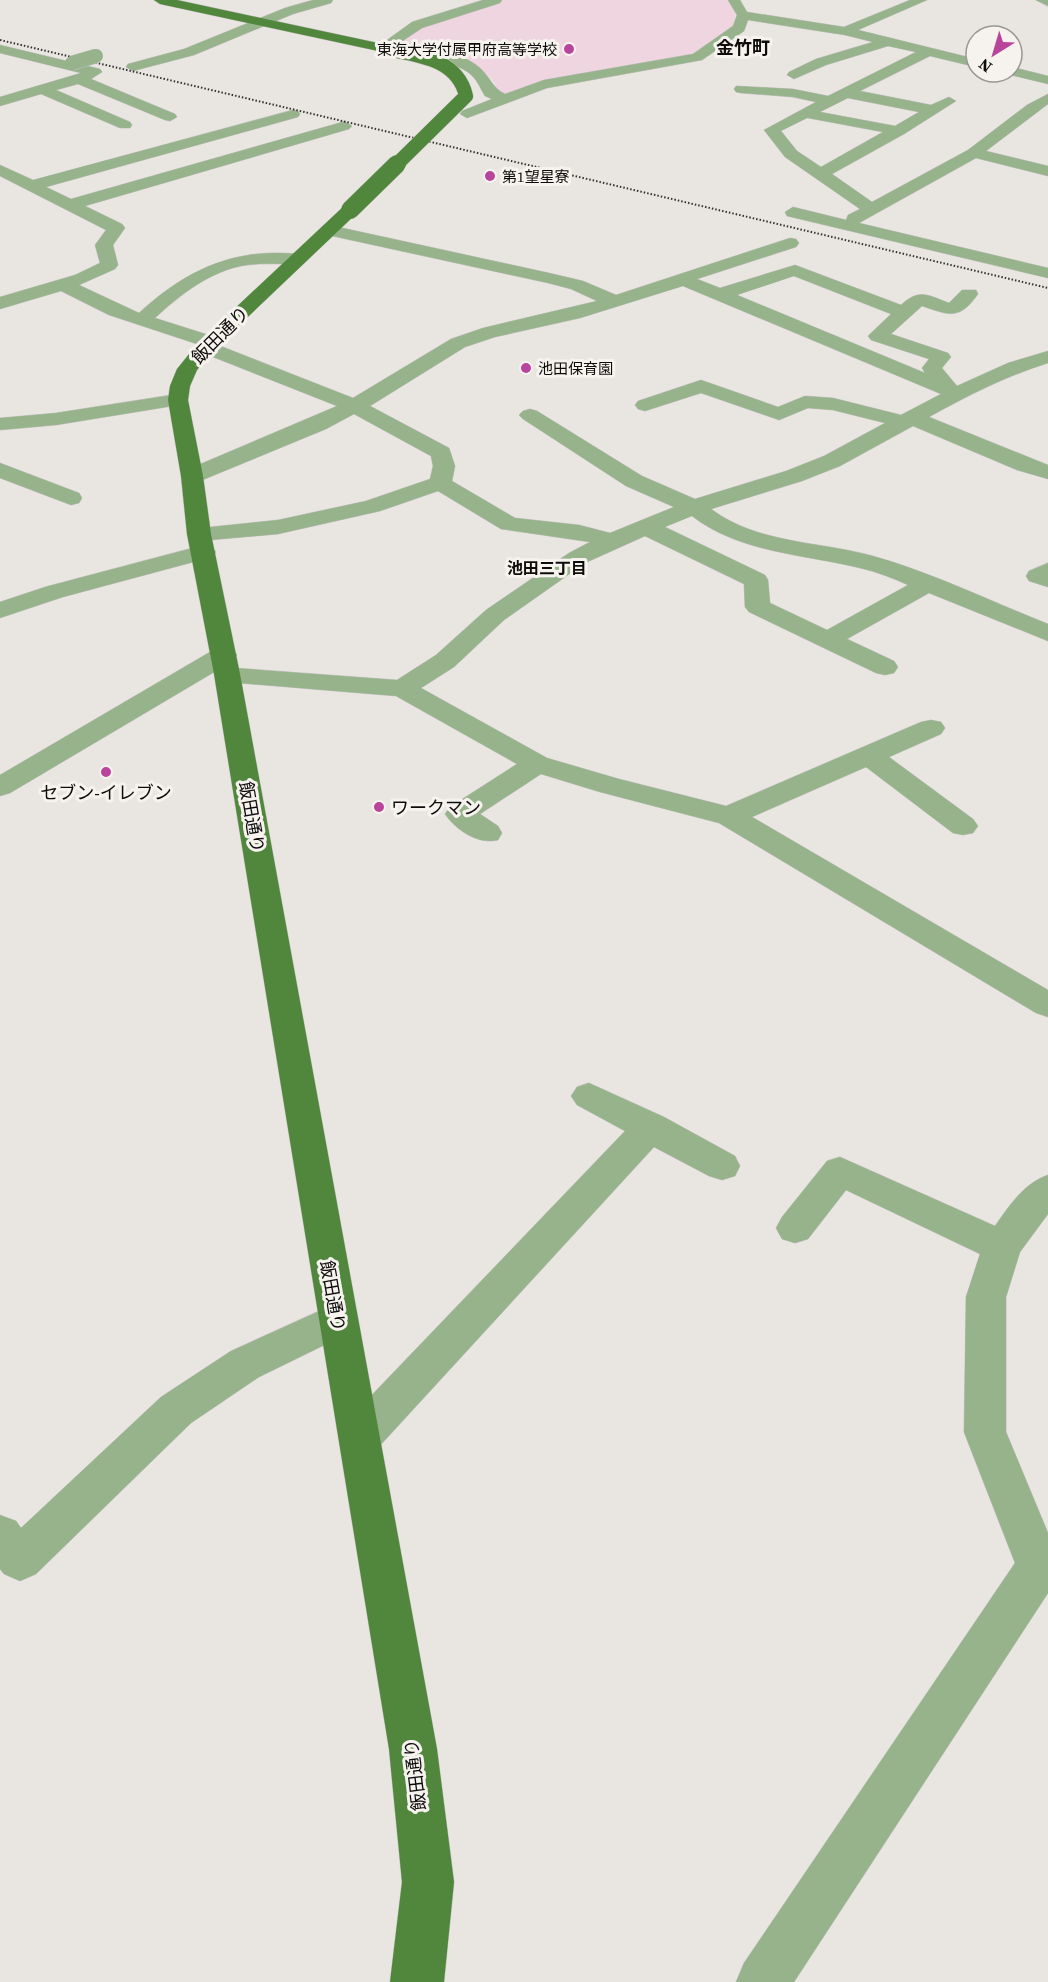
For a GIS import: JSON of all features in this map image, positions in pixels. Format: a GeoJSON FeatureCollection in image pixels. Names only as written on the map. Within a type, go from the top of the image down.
{"type":"FeatureCollection","features":[{"type":"Feature","properties":{"kind":"main road","name":"飯田通り"},"geometry":{"type":"LineString","coordinates":[[160,0],[388,47],[452,69],[465,84],[466,96],[208,345],[187,369],[180,386],[178,400],[201,543],[226,665],[337,1320],[360,1437],[413,1749],[428,1882],[417,1982]]}},
{"type":"Feature","properties":{"kind":"street"},"geometry":{"type":"LineString","coordinates":[[133,67],[189,52],[262,22],[326,0]]}},
{"type":"Feature","properties":{"kind":"street"},"geometry":{"type":"LineString","coordinates":[[388,47],[417,25],[496,0]]}},
{"type":"Feature","properties":{"kind":"street"},"geometry":{"type":"LineString","coordinates":[[467,114],[544,84],[697,57],[739,28],[743,15],[734,0]]}},
{"type":"Feature","properties":{"kind":"street"},"geometry":{"type":"LineString","coordinates":[[845,31],[921,0]]}},
{"type":"Feature","properties":{"kind":"street"},"geometry":{"type":"LineString","coordinates":[[1042,0],[1048,2]]}},
{"type":"Feature","properties":{"kind":"street"},"geometry":{"type":"LineString","coordinates":[[766,18],[780,6]]}},
{"type":"Feature","properties":{"kind":"street"},"geometry":{"type":"LineString","coordinates":[[743,15],[845,31],[964,60]]}},
{"type":"Feature","properties":{"kind":"street"},"geometry":{"type":"LineString","coordinates":[[794,75],[821,62],[886,42]]}},
{"type":"Feature","properties":{"kind":"street"},"geometry":{"type":"LineString","coordinates":[[388,47],[436,54],[466,64],[486,82],[490,93],[505,99]]}},
{"type":"Feature","properties":{"kind":"street"},"geometry":{"type":"LineString","coordinates":[[0,49],[95,72],[79,79],[0,102]]}},
{"type":"Feature","properties":{"kind":"street"},"geometry":{"type":"LineString","coordinates":[[873,210],[791,154],[772,130],[808,114],[927,52]]}},
{"type":"Feature","properties":{"kind":"street"},"geometry":{"type":"LineString","coordinates":[[72,63],[96,56]]}},
{"type":"Feature","properties":{"kind":"street"},"geometry":{"type":"LineString","coordinates":[[1024,69],[1039,62]]}},
{"type":"Feature","properties":{"kind":"street"},"geometry":{"type":"LineString","coordinates":[[1024,74],[1048,80]]}},
{"type":"Feature","properties":{"kind":"street"},"geometry":{"type":"LineString","coordinates":[[79,79],[170,117]]}},
{"type":"Feature","properties":{"kind":"street"},"geometry":{"type":"LineString","coordinates":[[741,89],[792,93],[830,101]]}},
{"type":"Feature","properties":{"kind":"street"},"geometry":{"type":"LineString","coordinates":[[43,90],[125,124]]}},
{"type":"Feature","properties":{"kind":"street"},"geometry":{"type":"LineString","coordinates":[[846,93],[933,110]]}},
{"type":"Feature","properties":{"kind":"street"},"geometry":{"type":"LineString","coordinates":[[845,224],[974,153],[1048,98]]}},
{"type":"Feature","properties":{"kind":"street"},"geometry":{"type":"LineString","coordinates":[[821,174],[949,101]]}},
{"type":"Feature","properties":{"kind":"street"},"geometry":{"type":"LineString","coordinates":[[31,186],[293,114]]}},
{"type":"Feature","properties":{"kind":"street"},"geometry":{"type":"LineString","coordinates":[[808,114],[899,131]]}},
{"type":"Feature","properties":{"kind":"street"},"geometry":{"type":"LineString","coordinates":[[69,205],[344,126]]}},
{"type":"Feature","properties":{"kind":"street"},"geometry":{"type":"LineString","coordinates":[[974,153],[1048,171]]}},
{"type":"Feature","properties":{"kind":"street"},"geometry":{"type":"LineString","coordinates":[[1032,167],[1048,155]]}},
{"type":"Feature","properties":{"kind":"street"},"geometry":{"type":"LineString","coordinates":[[0,170],[116,228],[105,244],[109,266],[81,279],[0,303]]}},
{"type":"Feature","properties":{"kind":"street"},"geometry":{"type":"LineString","coordinates":[[793,212],[1048,273]]}},
{"type":"Feature","properties":{"kind":"street"},"geometry":{"type":"LineString","coordinates":[[339,220],[577,285],[614,301]]}},
{"type":"Feature","properties":{"kind":"street"},"geometry":{"type":"LineString","coordinates":[[192,476],[318,424],[376,395],[458,343],[490,332],[573,314],[684,280],[691,275],[790,243]]}},
{"type":"Feature","properties":{"kind":"street"},"geometry":{"type":"LineString","coordinates":[[142,320],[181,287],[227,265],[246,260],[298,259]]}},
{"type":"Feature","properties":{"kind":"street"},"geometry":{"type":"LineString","coordinates":[[719,296],[795,270],[904,313]]}},
{"type":"Feature","properties":{"kind":"street"},"geometry":{"type":"LineString","coordinates":[[684,280],[953,392]]}},
{"type":"Feature","properties":{"kind":"street"},"geometry":{"type":"LineString","coordinates":[[63,284],[142,320],[354,406],[441,453],[444,466],[440,483]]}},
{"type":"Feature","properties":{"kind":"street"},"geometry":{"type":"LineString","coordinates":[[953,392],[932,368],[941,357],[878,336],[919,299],[952,310],[969,294]]}},
{"type":"Feature","properties":{"kind":"street"},"geometry":{"type":"LineString","coordinates":[[402,688],[445,661],[504,609],[577,558],[694,507],[794,476],[832,461],[909,420],[953,392],[1015,367],[1048,357]]}},
{"type":"Feature","properties":{"kind":"street"},"geometry":{"type":"LineString","coordinates":[[645,405],[701,386],[779,414],[805,402],[833,404],[909,420],[1048,472]]}},
{"type":"Feature","properties":{"kind":"street"},"geometry":{"type":"LineString","coordinates":[[0,424],[56,419],[178,400]]}},
{"type":"Feature","properties":{"kind":"street"},"geometry":{"type":"LineString","coordinates":[[530,415],[634,481],[694,507],[714,522],[748,537],[807,552],[863,561],[928,584],[1048,633]]}},
{"type":"Feature","properties":{"kind":"street"},"geometry":{"type":"LineString","coordinates":[[0,470],[71,498]]}},
{"type":"Feature","properties":{"kind":"street"},"geometry":{"type":"LineString","coordinates":[[0,610],[201,543],[372,506],[440,483],[509,524],[579,532],[612,541]]}},
{"type":"Feature","properties":{"kind":"street"},"geometry":{"type":"LineString","coordinates":[[645,527],[756,580],[758,607],[885,667]]}},
{"type":"Feature","properties":{"kind":"street"},"geometry":{"type":"LineString","coordinates":[[1048,570],[1038,576],[1048,580]]}},
{"type":"Feature","properties":{"kind":"street"},"geometry":{"type":"LineString","coordinates":[[827,640],[928,584]]}},
{"type":"Feature","properties":{"kind":"street"},"geometry":{"type":"LineString","coordinates":[[0,788],[226,665],[402,688],[537,764],[610,786],[729,816],[1048,1005]]}},
{"type":"Feature","properties":{"kind":"street"},"geometry":{"type":"LineString","coordinates":[[729,816],[931,728]]}},
{"type":"Feature","properties":{"kind":"street"},"geometry":{"type":"LineString","coordinates":[[868,755],[963,826]]}},
{"type":"Feature","properties":{"kind":"street"},"geometry":{"type":"LineString","coordinates":[[487,832],[460,814],[537,764]]}},
{"type":"Feature","properties":{"kind":"street"},"geometry":{"type":"LineString","coordinates":[[589,1096],[722,1166]]}},
{"type":"Feature","properties":{"kind":"street"},"geometry":{"type":"LineString","coordinates":[[360,1437],[651,1127]]}},
{"type":"Feature","properties":{"kind":"street"},"geometry":{"type":"LineString","coordinates":[[795,1228],[840,1172],[1002,1247]]}},
{"type":"Feature","properties":{"kind":"street"},"geometry":{"type":"LineString","coordinates":[[763,1982],[939,1720],[1044,1569],[985,1432],[986,1297],[1002,1247],[1041,1211]]}},
{"type":"Feature","properties":{"kind":"street"},"geometry":{"type":"LineString","coordinates":[[0,1536],[20,1559],[176,1410],[245,1364],[337,1320]]}},
{"type":"Feature","properties":{"kind":"shaded area","name":"東海大学付属甲府高等学校"},"geometry":{"type":"Polygon","coordinates":[[[503,0],[728,0],[736,11],[733,27],[693,55],[508,95],[496,92],[491,78],[466,61],[399,42],[429,23],[503,0]]]}},
{"type":"Feature","properties":{"kind":"railway"},"geometry":{"type":"LineString","coordinates":[[0,40],[1048,288]]}},
{"type":"Feature","properties":{"kind":"place","name":"東海大学付属甲府高等学校"},"geometry":{"type":"Point","coordinates":[569,49]}},
{"type":"Feature","properties":{"kind":"place","name":"第1望星寮"},"geometry":{"type":"Point","coordinates":[490,176]}},
{"type":"Feature","properties":{"kind":"place","name":"池田保育園"},"geometry":{"type":"Point","coordinates":[526,368]}},
{"type":"Feature","properties":{"kind":"place","name":"セブン-イレブン"},"geometry":{"type":"Point","coordinates":[106,772]}},
{"type":"Feature","properties":{"kind":"place","name":"ワークマン"},"geometry":{"type":"Point","coordinates":[379,807]}},
{"type":"Feature","properties":{"kind":"district","name":"金竹町"},"geometry":{"type":"Point","coordinates":[743,47]}},
{"type":"Feature","properties":{"kind":"district","name":"池田三丁目"},"geometry":{"type":"Point","coordinates":[547,568]}}]}
